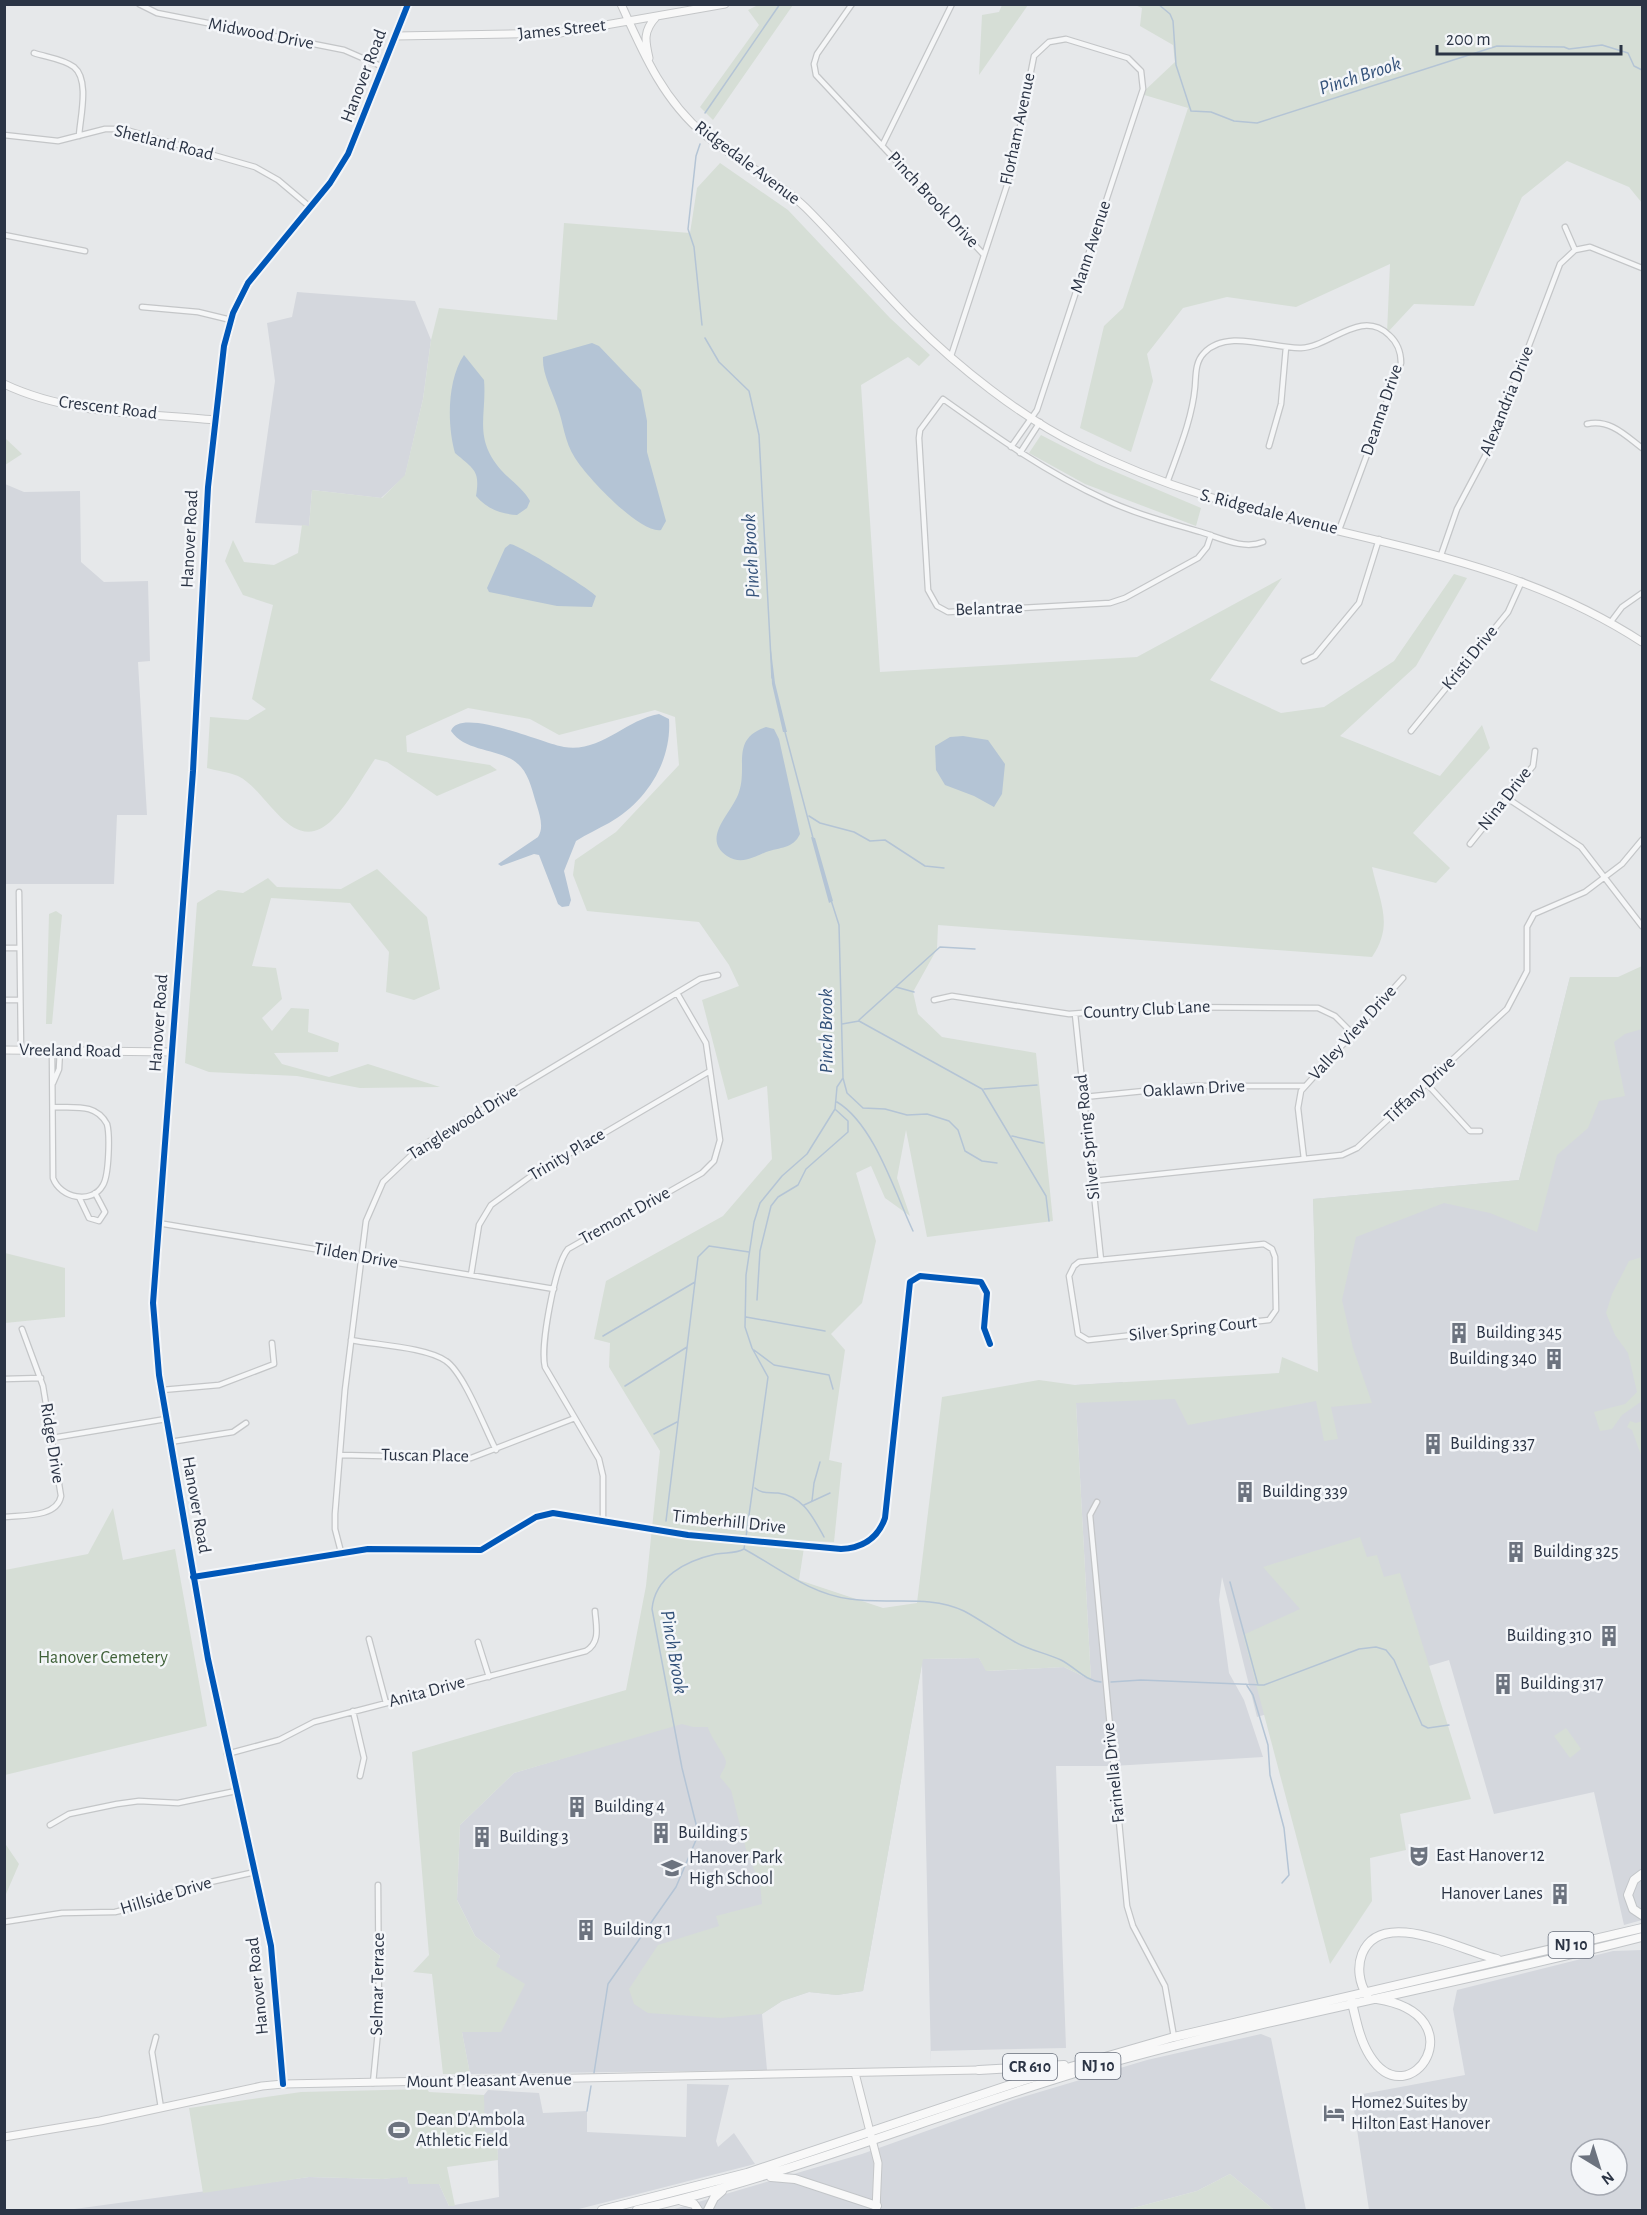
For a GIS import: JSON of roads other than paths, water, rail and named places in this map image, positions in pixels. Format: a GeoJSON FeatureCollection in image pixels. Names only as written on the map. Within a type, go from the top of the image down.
{"type":"FeatureCollection","features":[{"type":"Feature","properties":{"kind":"main road"},"geometry":{"type":"LineString","coordinates":[[1642,1874],[1634,1880],[1628,1895],[1633,1909],[1642,1915]]}},
{"type":"Feature","properties":{"kind":"main road","name":"NJ 10"},"geometry":{"type":"LineString","coordinates":[[602,2211],[747,2173],[1102,2066],[1351,1999],[1364,1991],[1642,1928]]}},
{"type":"Feature","properties":{"kind":"main road"},"geometry":{"type":"LineString","coordinates":[[1351,1999],[1362,2040],[1373,2061],[1394,2074],[1407,2074],[1419,2070],[1428,2059],[1431,2046],[1424,2024],[1406,2007],[1372,1999],[1364,1991],[1359,1971],[1361,1956],[1369,1943],[1387,1932],[1407,1931],[1500,1960]]}},
{"type":"Feature","properties":{"kind":"main road","name":"NJ 10"},"geometry":{"type":"LineString","coordinates":[[637,2211],[752,2180],[1080,2063],[1174,2037],[1351,1999],[1372,1999],[1642,1937]]}},
{"type":"Feature","properties":{"kind":"main road","name":"CR 610"},"geometry":{"type":"LineString","coordinates":[[979,2070],[1080,2063]]}},
{"type":"Feature","properties":{"kind":"main road"},"geometry":{"type":"LineString","coordinates":[[752,2180],[787,2177],[877,2208]]}},
{"type":"Feature","properties":{"kind":"main road"},"geometry":{"type":"LineString","coordinates":[[708,2211],[714,2198],[727,2188]]}},
{"type":"Feature","properties":{"kind":"main road"},"geometry":{"type":"LineString","coordinates":[[680,2200],[694,2204],[698,2211]]}},
{"type":"Feature","properties":{"kind":"street","name":"Midwood Drive"},"geometry":{"type":"LineString","coordinates":[[139,4],[157,13],[344,50],[383,67]]}},
{"type":"Feature","properties":{"kind":"street","name":"Hanover Road"},"geometry":{"type":"LineString","coordinates":[[283,2084],[271,1946],[227,1754],[166,1419],[153,1326],[158,1223],[193,771],[208,488],[224,346],[231,320],[248,283],[310,207],[348,154],[408,4]]}},
{"type":"Feature","properties":{"kind":"street","name":"Ridgedale Avenue"},"geometry":{"type":"LineString","coordinates":[[621,4],[651,69],[665,92],[695,126],[796,199],[921,330]]}},
{"type":"Feature","properties":{"kind":"street","name":"James Street"},"geometry":{"type":"LineString","coordinates":[[396,36],[548,34],[725,4]]}},
{"type":"Feature","properties":{"kind":"street","name":"Pinch Brook Drive"},"geometry":{"type":"LineString","coordinates":[[852,4],[816,54],[815,69],[819,80],[984,255]]}},
{"type":"Feature","properties":{"kind":"street","name":"Pinch Brook Drive"},"geometry":{"type":"LineString","coordinates":[[882,146],[952,4]]}},
{"type":"Feature","properties":{"kind":"street"},"geometry":{"type":"LineString","coordinates":[[651,69],[645,36],[648,25],[656,17]]}},
{"type":"Feature","properties":{"kind":"street","name":"Florham Avenue"},"geometry":{"type":"LineString","coordinates":[[951,356],[1014,161],[1032,63],[1038,50],[1049,42],[1066,39],[1128,58],[1138,66],[1142,75]]}},
{"type":"Feature","properties":{"kind":"street"},"geometry":{"type":"LineString","coordinates":[[34,53],[66,63],[78,72],[82,83],[79,136]]}},
{"type":"Feature","properties":{"kind":"street","name":"Mann Avenue"},"geometry":{"type":"LineString","coordinates":[[1032,417],[1037,410],[1143,89],[1142,75]]}},
{"type":"Feature","properties":{"kind":"street","name":"Shetland Road"},"geometry":{"type":"LineString","coordinates":[[4,135],[49,141],[105,129],[123,129],[236,161],[266,173],[310,207]]}},
{"type":"Feature","properties":{"kind":"street"},"geometry":{"type":"LineString","coordinates":[[1565,227],[1575,250],[1597,248],[1642,268]]}},
{"type":"Feature","properties":{"kind":"street"},"geometry":{"type":"LineString","coordinates":[[4,235],[85,251]]}},
{"type":"Feature","properties":{"kind":"street","name":"Alexandria Drive"},"geometry":{"type":"LineString","coordinates":[[1441,555],[1457,508],[1492,443],[1558,267],[1564,258],[1575,250]]}},
{"type":"Feature","properties":{"kind":"street"},"geometry":{"type":"LineString","coordinates":[[142,307],[198,312],[231,320]]}},
{"type":"Feature","properties":{"kind":"street","name":"Deanna Drive"},"geometry":{"type":"LineString","coordinates":[[1167,483],[1193,406],[1197,366],[1203,354],[1216,344],[1230,341],[1310,347],[1358,326],[1368,325],[1386,332],[1399,350],[1400,370],[1339,530]]}},
{"type":"Feature","properties":{"kind":"street","name":"S. Ridgedale Avenue"},"geometry":{"type":"LineString","coordinates":[[921,330],[951,356],[1032,417],[1083,448],[1167,483],[1250,508],[1441,555],[1522,580],[1610,623],[1642,642]]}},
{"type":"Feature","properties":{"kind":"street"},"geometry":{"type":"LineString","coordinates":[[1269,446],[1281,404],[1286,347]]}},
{"type":"Feature","properties":{"kind":"street","name":"Crescent Road"},"geometry":{"type":"LineString","coordinates":[[4,384],[35,397],[73,406],[214,420]]}},
{"type":"Feature","properties":{"kind":"street","name":"Belantrae"},"geometry":{"type":"LineString","coordinates":[[1211,535],[1207,547],[1198,558],[1119,601],[955,613],[942,609],[933,600],[928,590],[920,430],[943,399],[1020,453],[1109,501],[1246,545],[1263,542]]}},
{"type":"Feature","properties":{"kind":"street"},"geometry":{"type":"LineString","coordinates":[[1011,447],[1032,417]]}},
{"type":"Feature","properties":{"kind":"street"},"geometry":{"type":"LineString","coordinates":[[1020,453],[1040,422]]}},
{"type":"Feature","properties":{"kind":"street"},"geometry":{"type":"LineString","coordinates":[[1587,424],[1602,422],[1642,448]]}},
{"type":"Feature","properties":{"kind":"street"},"geometry":{"type":"LineString","coordinates":[[1304,661],[1315,656],[1359,603],[1379,539]]}},
{"type":"Feature","properties":{"kind":"street","name":"Kristi Drive"},"geometry":{"type":"LineString","coordinates":[[1411,731],[1508,612],[1522,580]]}},
{"type":"Feature","properties":{"kind":"street"},"geometry":{"type":"LineString","coordinates":[[1610,623],[1622,607],[1642,593]]}},
{"type":"Feature","properties":{"kind":"street","name":"Nina Drive"},"geometry":{"type":"LineString","coordinates":[[1470,844],[1533,766],[1535,751]]}},
{"type":"Feature","properties":{"kind":"street"},"geometry":{"type":"LineString","coordinates":[[1508,798],[1568,836],[1581,847],[1642,926]]}},
{"type":"Feature","properties":{"kind":"street","name":"Tiffany Drive"},"geometry":{"type":"LineString","coordinates":[[1093,1180],[1342,1155],[1358,1148],[1512,1002],[1527,971],[1527,927],[1530,918],[1538,912],[1585,892],[1622,864],[1642,840]]}},
{"type":"Feature","properties":{"kind":"street"},"geometry":{"type":"LineString","coordinates":[[19,892],[21,1050]]}},
{"type":"Feature","properties":{"kind":"street"},"geometry":{"type":"LineString","coordinates":[[4,948],[19,948]]}},
{"type":"Feature","properties":{"kind":"street","name":"Tanglewood Drive"},"geometry":{"type":"LineString","coordinates":[[341,1552],[335,1529],[335,1514],[351,1340],[366,1221],[383,1182],[406,1157],[700,979],[718,975]]}},
{"type":"Feature","properties":{"kind":"street","name":"Valley View Drive"},"geometry":{"type":"LineString","coordinates":[[1304,1159],[1298,1108],[1304,1086],[1403,978]]}},
{"type":"Feature","properties":{"kind":"street","name":"Tremont Drive"},"geometry":{"type":"LineString","coordinates":[[603,1520],[602,1468],[548,1373],[543,1359],[559,1262],[575,1243],[695,1177],[714,1161],[720,1140],[703,1035],[677,993]]}},
{"type":"Feature","properties":{"kind":"street","name":"Country Club Lane"},"geometry":{"type":"LineString","coordinates":[[934,1000],[952,996],[1076,1014],[1163,1007],[1318,1008],[1335,1016],[1352,1033]]}},
{"type":"Feature","properties":{"kind":"street"},"geometry":{"type":"LineString","coordinates":[[4,1000],[20,1000]]}},
{"type":"Feature","properties":{"kind":"street","name":"Silver Spring Road"},"geometry":{"type":"LineString","coordinates":[[1076,1014],[1101,1260]]}},
{"type":"Feature","properties":{"kind":"street","name":"Vreeland Road"},"geometry":{"type":"LineString","coordinates":[[4,1050],[172,1052]]}},
{"type":"Feature","properties":{"kind":"street"},"geometry":{"type":"LineString","coordinates":[[54,1107],[88,1107],[99,1113],[107,1124],[106,1176],[103,1185],[95,1193],[79,1197],[63,1192],[53,1178],[53,1083],[56,1050]]}},
{"type":"Feature","properties":{"kind":"street","name":"Trinity Place"},"geometry":{"type":"LineString","coordinates":[[471,1275],[479,1225],[492,1205],[531,1176],[710,1071]]}},
{"type":"Feature","properties":{"kind":"street"},"geometry":{"type":"LineString","coordinates":[[1427,1084],[1470,1131],[1480,1131]]}},
{"type":"Feature","properties":{"kind":"street","name":"Oaklawn Drive"},"geometry":{"type":"LineString","coordinates":[[1084,1097],[1194,1086],[1304,1086]]}},
{"type":"Feature","properties":{"kind":"street"},"geometry":{"type":"LineString","coordinates":[[79,1197],[89,1218],[99,1221],[105,1212],[95,1193]]}},
{"type":"Feature","properties":{"kind":"street","name":"Tilden Drive"},"geometry":{"type":"LineString","coordinates":[[158,1223],[554,1289]]}},
{"type":"Feature","properties":{"kind":"street","name":"Silver Spring Court"},"geometry":{"type":"LineString","coordinates":[[1264,1244],[1272,1249],[1275,1257],[1275,1314],[1266,1322],[1084,1340],[1076,1331],[1069,1276],[1077,1264],[1101,1260],[1264,1244]]}},
{"type":"Feature","properties":{"kind":"street","name":"Timberhill Drive"},"geometry":{"type":"LineString","coordinates":[[193,1577],[368,1549],[474,1551],[489,1548],[544,1514],[560,1513],[688,1535],[850,1548],[866,1543],[882,1526],[885,1518],[908,1286],[913,1279],[920,1276],[981,1282],[987,1293],[984,1328],[990,1344]]}},
{"type":"Feature","properties":{"kind":"street","name":"Ridge Drive"},"geometry":{"type":"LineString","coordinates":[[4,1517],[44,1512],[58,1504],[60,1486],[41,1378],[22,1329]]}},
{"type":"Feature","properties":{"kind":"street"},"geometry":{"type":"LineString","coordinates":[[351,1340],[431,1354],[447,1362],[458,1373],[496,1450]]}},
{"type":"Feature","properties":{"kind":"street"},"geometry":{"type":"LineString","coordinates":[[162,1390],[219,1385],[274,1364],[272,1343]]}},
{"type":"Feature","properties":{"kind":"street"},"geometry":{"type":"LineString","coordinates":[[4,1378],[41,1378]]}},
{"type":"Feature","properties":{"kind":"street","name":"Tuscan Place"},"geometry":{"type":"LineString","coordinates":[[340,1455],[471,1458],[575,1418]]}},
{"type":"Feature","properties":{"kind":"street"},"geometry":{"type":"LineString","coordinates":[[52,1438],[166,1419]]}},
{"type":"Feature","properties":{"kind":"street"},"geometry":{"type":"LineString","coordinates":[[170,1442],[232,1432],[246,1423]]}},
{"type":"Feature","properties":{"kind":"street","name":"Farinella Drive"},"geometry":{"type":"LineString","coordinates":[[1096,1502],[1090,1515],[1127,1906],[1133,1926],[1165,1986],[1174,2037]]}},
{"type":"Feature","properties":{"kind":"street","name":"Anita Drive"},"geometry":{"type":"LineString","coordinates":[[227,1754],[279,1740],[314,1722],[589,1650],[597,1639],[595,1611]]}},
{"type":"Feature","properties":{"kind":"street"},"geometry":{"type":"LineString","coordinates":[[369,1639],[386,1703]]}},
{"type":"Feature","properties":{"kind":"street"},"geometry":{"type":"LineString","coordinates":[[478,1642],[489,1677]]}},
{"type":"Feature","properties":{"kind":"street"},"geometry":{"type":"LineString","coordinates":[[353,1712],[364,1758],[360,1776]]}},
{"type":"Feature","properties":{"kind":"street"},"geometry":{"type":"LineString","coordinates":[[50,1825],[69,1814],[117,1804],[139,1800],[178,1803],[236,1791]]}},
{"type":"Feature","properties":{"kind":"street","name":"Hillside Drive"},"geometry":{"type":"LineString","coordinates":[[4,1922],[62,1913],[122,1910],[184,1888],[255,1872]]}},
{"type":"Feature","properties":{"kind":"street","name":"Selmar Terrace"},"geometry":{"type":"LineString","coordinates":[[373,2083],[379,2021],[378,1885]]}},
{"type":"Feature","properties":{"kind":"street"},"geometry":{"type":"LineString","coordinates":[[156,2037],[152,2052],[161,2108]]}},
{"type":"Feature","properties":{"kind":"street","name":"Mount Pleasant Avenue"},"geometry":{"type":"LineString","coordinates":[[4,2137],[161,2108],[262,2086],[283,2084],[979,2070]]}},
{"type":"Feature","properties":{"kind":"street"},"geometry":{"type":"LineString","coordinates":[[855,2073],[879,2168],[877,2208]]}},
{"type":"Feature","properties":{"kind":"water"},"geometry":{"type":"Polygon","coordinates":[[[592,343],[599,346],[641,390],[647,421],[647,452],[666,521],[661,530],[652,529],[640,523],[614,502],[581,466],[569,445],[546,376],[543,357],[592,343]]]}},
{"type":"Feature","properties":{"kind":"water"},"geometry":{"type":"Polygon","coordinates":[[[464,355],[484,380],[483,426],[487,447],[501,470],[530,501],[527,508],[517,515],[495,510],[480,501],[476,496],[477,481],[474,472],[455,453],[452,442],[450,403],[454,377],[464,355]]]}},
{"type":"Feature","properties":{"kind":"water"},"geometry":{"type":"Polygon","coordinates":[[[510,544],[568,576],[591,592],[596,596],[592,607],[557,606],[489,592],[487,588],[505,548],[510,544]]]}},
{"type":"Feature","properties":{"kind":"water"},"geometry":{"type":"Polygon","coordinates":[[[770,642],[775,683],[787,732],[783,732],[772,684],[770,642]]]}},
{"type":"Feature","properties":{"kind":"water"},"geometry":{"type":"Polygon","coordinates":[[[659,714],[669,719],[669,735],[661,765],[645,792],[634,804],[609,823],[576,841],[564,871],[571,900],[569,906],[562,907],[558,904],[539,855],[534,854],[501,866],[498,864],[538,837],[541,826],[538,810],[529,781],[521,767],[505,756],[466,744],[451,731],[458,724],[485,724],[564,747],[577,748],[601,741],[647,717],[659,714]]]}},
{"type":"Feature","properties":{"kind":"water"},"geometry":{"type":"Polygon","coordinates":[[[766,727],[774,729],[779,739],[800,834],[786,847],[746,860],[732,859],[720,849],[717,833],[739,792],[744,746],[755,732],[766,727]]]}},
{"type":"Feature","properties":{"kind":"water"},"geometry":{"type":"Polygon","coordinates":[[[963,736],[988,740],[1005,764],[1002,794],[994,807],[974,796],[945,785],[936,770],[935,746],[950,737],[963,736]]]}},
{"type":"Feature","properties":{"kind":"water"},"geometry":{"type":"Polygon","coordinates":[[[811,837],[815,838],[833,901],[829,903],[811,837]]]}},
{"type":"Feature","properties":{"kind":"waterway","name":"Pinch Brook"},"geometry":{"type":"LineString","coordinates":[[705,113],[780,4]]}},
{"type":"Feature","properties":{"kind":"waterway","name":"Pinch Brook"},"geometry":{"type":"LineString","coordinates":[[1158,4],[1170,14],[1173,21],[1176,65],[1191,111],[1211,112],[1234,121],[1257,123],[1497,46],[1569,49],[1602,45],[1628,53],[1634,66],[1642,70]]}},
{"type":"Feature","properties":{"kind":"waterway","name":"Pinch Brook"},"geometry":{"type":"LineString","coordinates":[[700,144],[696,156],[688,229],[694,247],[702,325]]}},
{"type":"Feature","properties":{"kind":"waterway","name":"Pinch Brook"},"geometry":{"type":"LineString","coordinates":[[705,338],[719,362],[749,391],[759,435],[772,678]]}},
{"type":"Feature","properties":{"kind":"waterway","name":"Pinch Brook"},"geometry":{"type":"LineString","coordinates":[[785,732],[813,838]]}},
{"type":"Feature","properties":{"kind":"waterway"},"geometry":{"type":"LineString","coordinates":[[809,816],[820,823],[854,832],[870,841],[885,840],[925,866],[944,868]]}},
{"type":"Feature","properties":{"kind":"waterway","name":"Pinch Brook"},"geometry":{"type":"LineString","coordinates":[[746,1537],[768,1377],[752,1348],[745,1327],[746,1275],[754,1222],[760,1203],[782,1176],[807,1154],[835,1109],[837,1087],[843,1078],[839,925],[831,900]]}},
{"type":"Feature","properties":{"kind":"waterway"},"geometry":{"type":"LineString","coordinates":[[859,1020],[940,947],[975,949]]}},
{"type":"Feature","properties":{"kind":"waterway"},"geometry":{"type":"LineString","coordinates":[[896,987],[914,992]]}},
{"type":"Feature","properties":{"kind":"waterway"},"geometry":{"type":"LineString","coordinates":[[842,1024],[859,1021],[982,1089],[1046,1196],[1049,1221]]}},
{"type":"Feature","properties":{"kind":"waterway"},"geometry":{"type":"LineString","coordinates":[[843,1078],[847,1093],[863,1108],[885,1109],[907,1115],[927,1114],[949,1121],[958,1130],[965,1151],[982,1161],[997,1163]]}},
{"type":"Feature","properties":{"kind":"waterway"},"geometry":{"type":"LineString","coordinates":[[984,1089],[1037,1085]]}},
{"type":"Feature","properties":{"kind":"waterway"},"geometry":{"type":"LineString","coordinates":[[837,1102],[850,1112],[873,1142],[913,1231]]}},
{"type":"Feature","properties":{"kind":"waterway"},"geometry":{"type":"LineString","coordinates":[[757,1300],[760,1251],[771,1206],[778,1197],[798,1185],[806,1169],[848,1132],[848,1121],[836,1110]]}},
{"type":"Feature","properties":{"kind":"waterway"},"geometry":{"type":"LineString","coordinates":[[1012,1136],[1043,1143]]}},
{"type":"Feature","properties":{"kind":"waterway"},"geometry":{"type":"LineString","coordinates":[[666,1521],[698,1257],[709,1246],[749,1252]]}},
{"type":"Feature","properties":{"kind":"waterway"},"geometry":{"type":"LineString","coordinates":[[603,1336],[695,1282]]}},
{"type":"Feature","properties":{"kind":"waterway"},"geometry":{"type":"LineString","coordinates":[[746,1317],[825,1331]]}},
{"type":"Feature","properties":{"kind":"waterway"},"geometry":{"type":"LineString","coordinates":[[625,1386],[687,1347]]}},
{"type":"Feature","properties":{"kind":"waterway"},"geometry":{"type":"LineString","coordinates":[[754,1350],[774,1365],[829,1375],[833,1389]]}},
{"type":"Feature","properties":{"kind":"waterway"},"geometry":{"type":"LineString","coordinates":[[654,1434],[677,1422]]}},
{"type":"Feature","properties":{"kind":"waterway"},"geometry":{"type":"LineString","coordinates":[[812,1501],[820,1462]]}},
{"type":"Feature","properties":{"kind":"waterway"},"geometry":{"type":"LineString","coordinates":[[755,1488],[763,1492],[778,1493],[794,1498],[806,1509],[824,1537]]}},
{"type":"Feature","properties":{"kind":"waterway"},"geometry":{"type":"LineString","coordinates":[[804,1505],[830,1493]]}},
{"type":"Feature","properties":{"kind":"waterway","name":"Pinch Brook"},"geometry":{"type":"LineString","coordinates":[[594,2073],[608,1984],[676,1887],[696,1840],[697,1828],[682,1768],[652,1609],[654,1598],[665,1579],[683,1566],[704,1557],[741,1551],[744,1549],[745,1542]]}},
{"type":"Feature","properties":{"kind":"waterway"},"geometry":{"type":"LineString","coordinates":[[744,1549],[808,1586],[835,1596],[864,1601],[922,1601],[951,1606],[964,1611],[1020,1645],[1061,1660],[1085,1676],[1101,1682]]}},
{"type":"Feature","properties":{"kind":"waterway"},"geometry":{"type":"LineString","coordinates":[[1230,1582],[1258,1685]]}},
{"type":"Feature","properties":{"kind":"waterway"},"geometry":{"type":"LineString","coordinates":[[1111,1682],[1141,1680],[1264,1685],[1359,1649],[1376,1647],[1386,1650],[1394,1660],[1422,1725],[1428,1728],[1449,1725]]}},
{"type":"Feature","properties":{"kind":"waterway"},"geometry":{"type":"LineString","coordinates":[[1246,1684],[1253,1695],[1268,1745],[1270,1775],[1284,1828],[1289,1875],[1282,1883]]}},
{"type":"Feature","properties":{"kind":"waterway","name":"Pinch Brook"},"geometry":{"type":"LineString","coordinates":[[587,2111],[591,2086]]}},
{"type":"Feature","properties":{"kind":"place","name":"Building 345"},"geometry":{"type":"Point","coordinates":[1459,1333]}},
{"type":"Feature","properties":{"kind":"place","name":"Building 340"},"geometry":{"type":"Point","coordinates":[1554,1359]}},
{"type":"Feature","properties":{"kind":"place","name":"Building 337"},"geometry":{"type":"Point","coordinates":[1433,1444]}},
{"type":"Feature","properties":{"kind":"place","name":"Building 339"},"geometry":{"type":"Point","coordinates":[1245,1492]}},
{"type":"Feature","properties":{"kind":"place","name":"Building 325"},"geometry":{"type":"Point","coordinates":[1516,1552]}},
{"type":"Feature","properties":{"kind":"place","name":"Building 310"},"geometry":{"type":"Point","coordinates":[1609,1636]}},
{"type":"Feature","properties":{"kind":"place","name":"Building 317"},"geometry":{"type":"Point","coordinates":[1503,1684]}},
{"type":"Feature","properties":{"kind":"place","name":"Building 4"},"geometry":{"type":"Point","coordinates":[577,1807]}},
{"type":"Feature","properties":{"kind":"place","name":"Building 5"},"geometry":{"type":"Point","coordinates":[661,1833]}},
{"type":"Feature","properties":{"kind":"place","name":"Building 3"},"geometry":{"type":"Point","coordinates":[482,1837]}},
{"type":"Feature","properties":{"kind":"place","name":"East Hanover 12"},"geometry":{"type":"Point","coordinates":[1419,1856]}},
{"type":"Feature","properties":{"kind":"place","name":"Hanover Park High School"},"geometry":{"type":"Point","coordinates":[672,1868]}},
{"type":"Feature","properties":{"kind":"place","name":"Hanover Lanes"},"geometry":{"type":"Point","coordinates":[1560,1894]}},
{"type":"Feature","properties":{"kind":"place","name":"Building 1"},"geometry":{"type":"Point","coordinates":[586,1930]}},
{"type":"Feature","properties":{"kind":"place","name":"Home2 Suites by Hilton East Hanover"},"geometry":{"type":"Point","coordinates":[1334,2113]}},
{"type":"Feature","properties":{"kind":"place","name":"Dean D'Ambola Athletic Field"},"geometry":{"type":"Point","coordinates":[399,2130]}},
{"type":"Feature","properties":{"kind":"park label","name":"Hanover Cemetery"},"geometry":{"type":"Point","coordinates":[103,1658]}}]}
